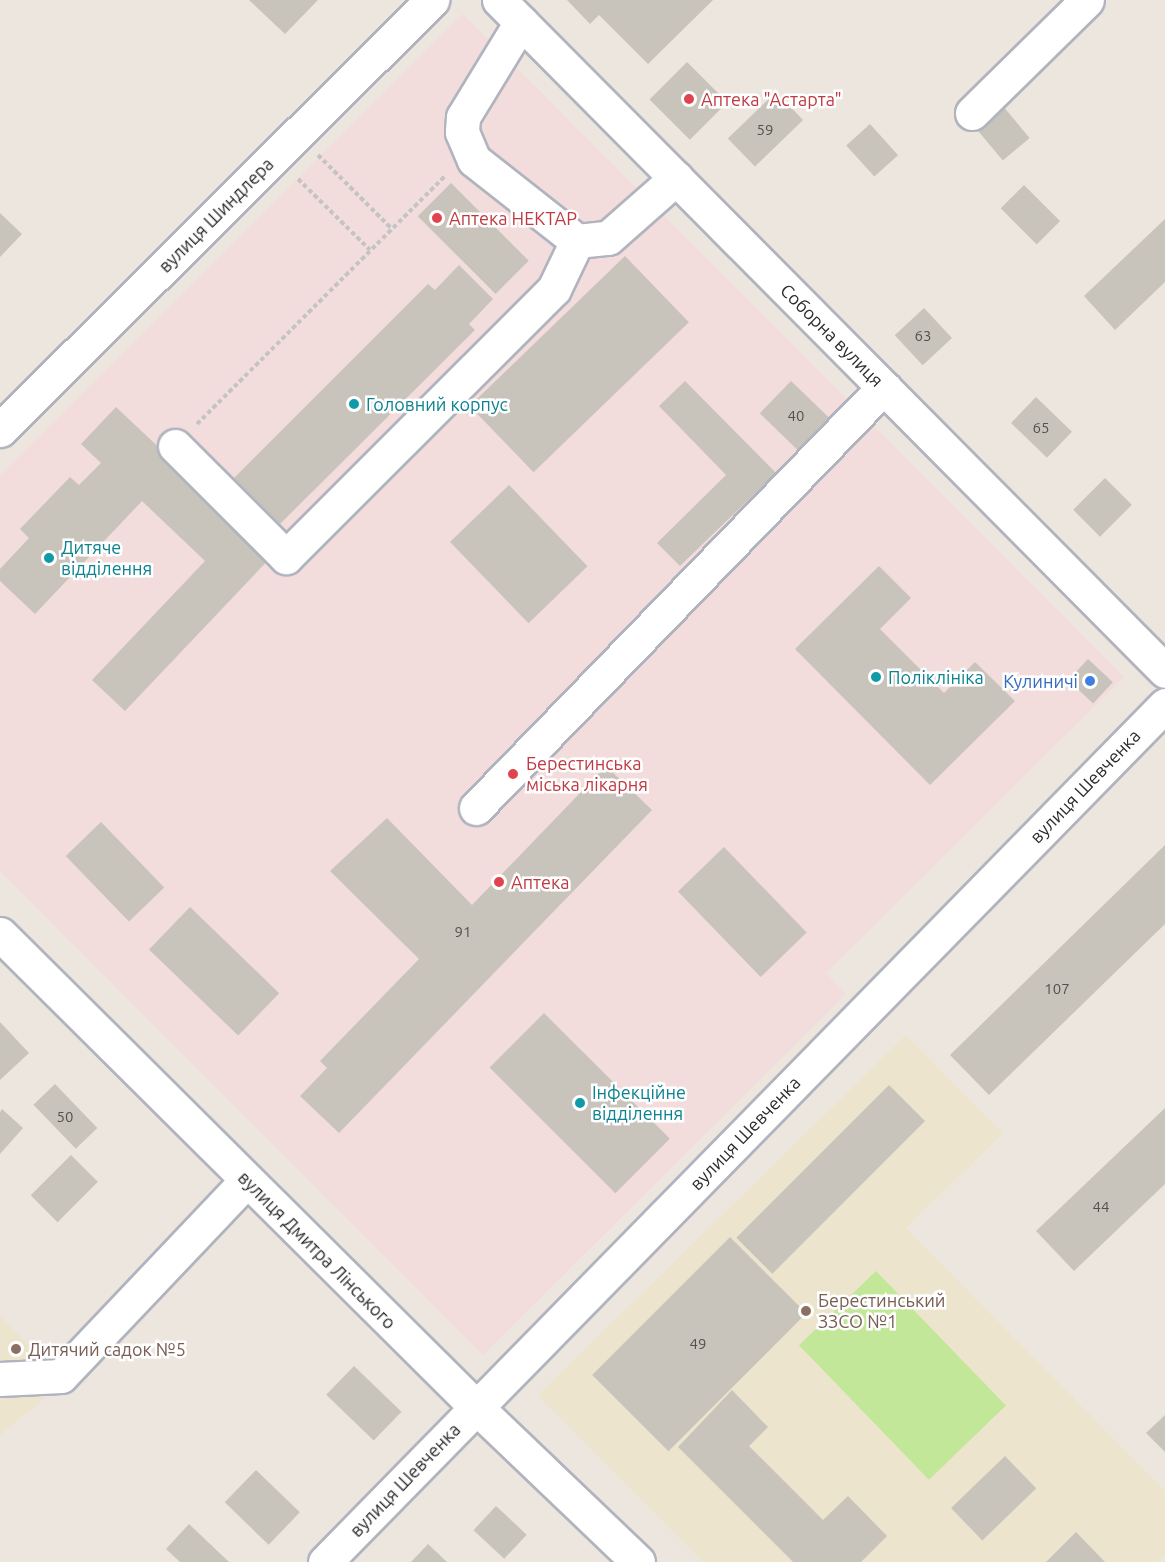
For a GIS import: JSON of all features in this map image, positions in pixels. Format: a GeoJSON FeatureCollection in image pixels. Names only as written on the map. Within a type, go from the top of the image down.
{"type":"FeatureCollection","features":[{"type":"Feature","properties":{"kind":"street","name":"вулиця Шиндлера"},"geometry":{"type":"LineString","coordinates":[[0,430],[432,0]]}},
{"type":"Feature","properties":{"kind":"street"},"geometry":{"type":"LineString","coordinates":[[972,113],[1087,0]]}},
{"type":"Feature","properties":{"kind":"street"},"geometry":{"type":"LineString","coordinates":[[510,11],[469,102],[462,132],[474,160],[577,241],[608,238],[676,178]]}},
{"type":"Feature","properties":{"kind":"street","name":"Соборна вулиця"},"geometry":{"type":"LineString","coordinates":[[510,11],[1165,671]]}},
{"type":"Feature","properties":{"kind":"street"},"geometry":{"type":"LineString","coordinates":[[175,446],[286,557],[554,289],[577,241]]}},
{"type":"Feature","properties":{"kind":"street"},"geometry":{"type":"LineString","coordinates":[[476,808],[884,387]]}},
{"type":"Feature","properties":{"kind":"street","name":"вулиця Шевченка"},"geometry":{"type":"LineString","coordinates":[[325,1562],[1165,705]]}},
{"type":"Feature","properties":{"kind":"street","name":"вулиця Дмитра Лінського"},"geometry":{"type":"LineString","coordinates":[[0,934],[476,1407],[638,1562]]}},
{"type":"Feature","properties":{"kind":"street"},"geometry":{"type":"LineString","coordinates":[[0,1379],[62,1376],[247,1180]]}},
{"type":"Feature","properties":{"kind":"path"},"geometry":{"type":"LineString","coordinates":[[314,151],[392,229]]}},
{"type":"Feature","properties":{"kind":"path"},"geometry":{"type":"LineString","coordinates":[[291,173],[370,250]]}},
{"type":"Feature","properties":{"kind":"path"},"geometry":{"type":"LineString","coordinates":[[175,446],[447,174]]}},
{"type":"Feature","properties":{"kind":"shaded area","name":"Берестинська міська лікарня"},"geometry":{"type":"Polygon","coordinates":[[[463,14],[1124,677],[826,973],[846,994],[483,1355],[0,871],[0,475],[463,14]]]}},
{"type":"Feature","properties":{"kind":"shaded area","name":"Берестинський ЗЗСО №1"},"geometry":{"type":"Polygon","coordinates":[[[906,1035],[1003,1133],[906,1228],[1165,1491],[1165,1555],[1157,1562],[703,1562],[538,1395],[906,1035]]]}},
{"type":"Feature","properties":{"kind":"shaded area","name":"Дитячий садок №5"},"geometry":{"type":"Polygon","coordinates":[[[0,1316],[64,1382],[0,1435],[0,1316]]]}},
{"type":"Feature","properties":{"kind":"green space"},"geometry":{"type":"Polygon","coordinates":[[[876,1271],[1006,1406],[929,1480],[799,1345],[876,1271]]]}},
{"type":"Feature","properties":{"kind":"building"},"geometry":{"type":"Polygon","coordinates":[[[249,0],[318,0],[285,34],[249,0]]]}},
{"type":"Feature","properties":{"kind":"building"},"geometry":{"type":"Polygon","coordinates":[[[567,0],[713,0],[648,64],[599,15],[590,24],[567,0]]]}},
{"type":"Feature","properties":{"kind":"building"},"geometry":{"type":"Polygon","coordinates":[[[687,62],[727,102],[690,140],[650,99],[687,62]]]}},
{"type":"Feature","properties":{"kind":"building"},"geometry":{"type":"Polygon","coordinates":[[[776,92],[803,120],[755,167],[728,139],[776,92]]]}},
{"type":"Feature","properties":{"kind":"building"},"geometry":{"type":"Polygon","coordinates":[[[1002,105],[1030,138],[1003,160],[975,127],[1002,105]]]}},
{"type":"Feature","properties":{"kind":"building"},"geometry":{"type":"Polygon","coordinates":[[[870,124],[898,155],[874,177],[846,145],[870,124]]]}},
{"type":"Feature","properties":{"kind":"building"},"geometry":{"type":"Polygon","coordinates":[[[451,183],[529,261],[496,294],[418,216],[451,183]]]}},
{"type":"Feature","properties":{"kind":"building"},"geometry":{"type":"Polygon","coordinates":[[[1024,185],[1060,221],[1037,244],[1001,208],[1024,185]]]}},
{"type":"Feature","properties":{"kind":"building"},"geometry":{"type":"Polygon","coordinates":[[[0,213],[22,234],[0,257],[0,213]]]}},
{"type":"Feature","properties":{"kind":"building"},"geometry":{"type":"Polygon","coordinates":[[[1165,219],[1165,282],[1115,330],[1084,296],[1165,219]]]}},
{"type":"Feature","properties":{"kind":"building"},"geometry":{"type":"Polygon","coordinates":[[[625,256],[689,322],[534,472],[470,406],[625,256]]]}},
{"type":"Feature","properties":{"kind":"building","name":"Головний корпус"},"geometry":{"type":"Polygon","coordinates":[[[459,265],[493,299],[469,324],[475,330],[280,524],[234,478],[428,284],[435,290],[459,265]]]}},
{"type":"Feature","properties":{"kind":"building"},"geometry":{"type":"Polygon","coordinates":[[[924,308],[952,338],[923,365],[895,335],[924,308]]]}},
{"type":"Feature","properties":{"kind":"building"},"geometry":{"type":"Polygon","coordinates":[[[685,381],[776,473],[680,566],[657,543],[726,475],[659,406],[685,381]]]}},
{"type":"Feature","properties":{"kind":"building"},"geometry":{"type":"Polygon","coordinates":[[[791,381],[832,421],[801,453],[760,413],[791,381]]]}},
{"type":"Feature","properties":{"kind":"building"},"geometry":{"type":"Polygon","coordinates":[[[1036,397],[1072,432],[1047,458],[1011,423],[1036,397]]]}},
{"type":"Feature","properties":{"kind":"building","name":"Дитяче відділення"},"geometry":{"type":"Polygon","coordinates":[[[116,407],[273,555],[125,711],[92,680],[205,561],[142,501],[35,614],[0,581],[0,569],[29,538],[20,529],[70,477],[79,485],[101,463],[81,444],[116,407]]]}},
{"type":"Feature","properties":{"kind":"building"},"geometry":{"type":"Polygon","coordinates":[[[1105,478],[1132,505],[1100,537],[1073,510],[1105,478]]]}},
{"type":"Feature","properties":{"kind":"building"},"geometry":{"type":"Polygon","coordinates":[[[509,485],[587,566],[529,623],[450,542],[509,485]]]}},
{"type":"Feature","properties":{"kind":"building","name":"Поліклініка"},"geometry":{"type":"Polygon","coordinates":[[[879,566],[911,598],[880,629],[944,693],[975,662],[1015,701],[930,785],[795,649],[879,566]]]}},
{"type":"Feature","properties":{"kind":"building","name":"Кулиничі"},"geometry":{"type":"Polygon","coordinates":[[[1088,659],[1113,682],[1093,703],[1068,680],[1088,659]]]}},
{"type":"Feature","properties":{"kind":"building"},"geometry":{"type":"Polygon","coordinates":[[[606,766],[652,810],[339,1133],[300,1096],[327,1068],[320,1061],[419,959],[330,871],[387,818],[472,905],[606,766]]]}},
{"type":"Feature","properties":{"kind":"building"},"geometry":{"type":"Polygon","coordinates":[[[101,822],[164,887],[129,921],[66,856],[101,822]]]}},
{"type":"Feature","properties":{"kind":"building"},"geometry":{"type":"Polygon","coordinates":[[[1165,845],[1165,924],[989,1095],[950,1055],[1165,845]]]}},
{"type":"Feature","properties":{"kind":"building"},"geometry":{"type":"Polygon","coordinates":[[[724,847],[807,933],[761,977],[678,891],[724,847]]]}},
{"type":"Feature","properties":{"kind":"building"},"geometry":{"type":"Polygon","coordinates":[[[190,907],[279,993],[238,1036],[149,949],[190,907]]]}},
{"type":"Feature","properties":{"kind":"building","name":"Інфекційне відділення"},"geometry":{"type":"Polygon","coordinates":[[[544,1013],[670,1139],[615,1193],[490,1067],[544,1013]]]}},
{"type":"Feature","properties":{"kind":"building"},"geometry":{"type":"Polygon","coordinates":[[[0,1022],[29,1053],[0,1080],[0,1022]]]}},
{"type":"Feature","properties":{"kind":"building"},"geometry":{"type":"Polygon","coordinates":[[[55,1084],[97,1128],[76,1149],[33,1105],[55,1084]]]}},
{"type":"Feature","properties":{"kind":"building"},"geometry":{"type":"Polygon","coordinates":[[[889,1085],[925,1121],[772,1274],[736,1238],[889,1085]]]}},
{"type":"Feature","properties":{"kind":"building"},"geometry":{"type":"Polygon","coordinates":[[[1165,1108],[1165,1184],[1074,1271],[1036,1231],[1165,1108]]]}},
{"type":"Feature","properties":{"kind":"building"},"geometry":{"type":"Polygon","coordinates":[[[2,1109],[23,1128],[0,1154],[0,1112],[2,1109]]]}},
{"type":"Feature","properties":{"kind":"building"},"geometry":{"type":"Polygon","coordinates":[[[71,1155],[98,1182],[58,1222],[31,1195],[71,1155]]]}},
{"type":"Feature","properties":{"kind":"building"},"geometry":{"type":"Polygon","coordinates":[[[730,1237],[806,1313],[668,1451],[592,1375],[730,1237]]]}},
{"type":"Feature","properties":{"kind":"building"},"geometry":{"type":"Polygon","coordinates":[[[354,1366],[401,1412],[374,1441],[326,1395],[354,1366]]]}},
{"type":"Feature","properties":{"kind":"building"},"geometry":{"type":"Polygon","coordinates":[[[732,1390],[768,1427],[749,1446],[823,1520],[848,1496],[887,1536],[861,1562],[793,1562],[678,1447],[732,1390]]]}},
{"type":"Feature","properties":{"kind":"building"},"geometry":{"type":"Polygon","coordinates":[[[1165,1415],[1165,1452],[1146,1433],[1165,1415]]]}},
{"type":"Feature","properties":{"kind":"building"},"geometry":{"type":"Polygon","coordinates":[[[1005,1456],[1036,1488],[982,1540],[951,1508],[1005,1456]]]}},
{"type":"Feature","properties":{"kind":"building"},"geometry":{"type":"Polygon","coordinates":[[[256,1470],[300,1512],[269,1545],[225,1502],[256,1470]]]}},
{"type":"Feature","properties":{"kind":"building"},"geometry":{"type":"Polygon","coordinates":[[[496,1506],[527,1535],[504,1559],[473,1530],[496,1506]]]}},
{"type":"Feature","properties":{"kind":"building"},"geometry":{"type":"Polygon","coordinates":[[[189,1524],[229,1562],[180,1562],[166,1549],[189,1524]]]}},
{"type":"Feature","properties":{"kind":"building"},"geometry":{"type":"Polygon","coordinates":[[[1076,1532],[1105,1562],[1046,1562],[1076,1532]]]}},
{"type":"Feature","properties":{"kind":"building"},"geometry":{"type":"Polygon","coordinates":[[[428,1544],[447,1562],[411,1562],[428,1544]]]}},
{"type":"Feature","properties":{"kind":"place","name":"Аптека \"Астарта\""},"geometry":{"type":"Point","coordinates":[689,99]}},
{"type":"Feature","properties":{"kind":"place","name":"Аптека НЕКТАР"},"geometry":{"type":"Point","coordinates":[437,218]}},
{"type":"Feature","properties":{"kind":"place","name":"Головний корпус"},"geometry":{"type":"Point","coordinates":[354,404]}},
{"type":"Feature","properties":{"kind":"place","name":"Дитяче відділення"},"geometry":{"type":"Point","coordinates":[49,558]}},
{"type":"Feature","properties":{"kind":"place","name":"Поліклініка"},"geometry":{"type":"Point","coordinates":[876,677]}},
{"type":"Feature","properties":{"kind":"place","name":"Кулиничі"},"geometry":{"type":"Point","coordinates":[1090,681]}},
{"type":"Feature","properties":{"kind":"place","name":"Берестинська міська лікарня"},"geometry":{"type":"Point","coordinates":[513,774]}},
{"type":"Feature","properties":{"kind":"place","name":"Аптека"},"geometry":{"type":"Point","coordinates":[499,882]}},
{"type":"Feature","properties":{"kind":"place","name":"Інфекційне відділення"},"geometry":{"type":"Point","coordinates":[580,1103]}},
{"type":"Feature","properties":{"kind":"place","name":"Берестинський ЗЗСО №1"},"geometry":{"type":"Point","coordinates":[806,1311]}},
{"type":"Feature","properties":{"kind":"place","name":"Дитячий садок №5"},"geometry":{"type":"Point","coordinates":[16,1349]}}]}
